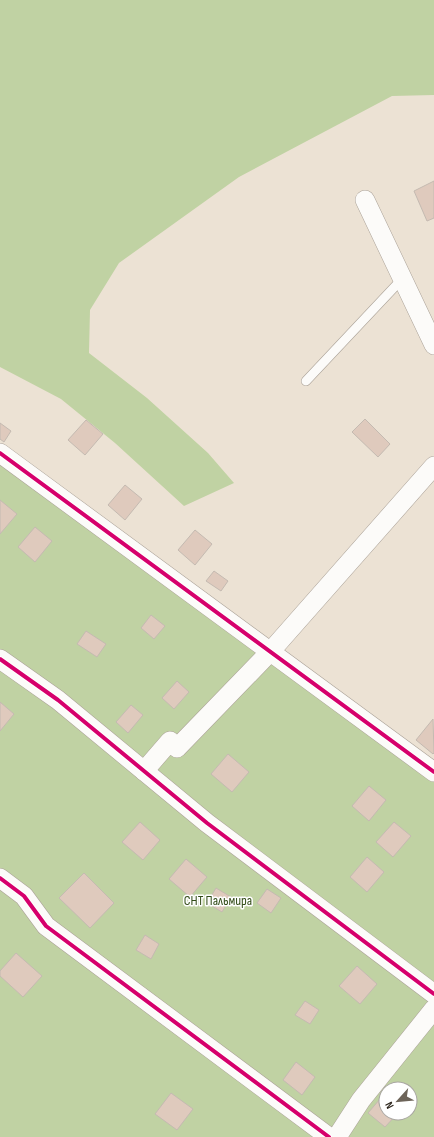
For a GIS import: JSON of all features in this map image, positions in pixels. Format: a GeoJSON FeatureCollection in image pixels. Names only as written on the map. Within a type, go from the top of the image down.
{"type":"FeatureCollection","features":[{"type":"Feature","properties":{"kind":"street"},"geometry":{"type":"LineString","coordinates":[[365,200],[434,345]]}},
{"type":"Feature","properties":{"kind":"street"},"geometry":{"type":"LineString","coordinates":[[0,453],[434,772]]}},
{"type":"Feature","properties":{"kind":"street"},"geometry":{"type":"LineString","coordinates":[[144,771],[170,742],[177,748],[270,652],[434,466]]}},
{"type":"Feature","properties":{"kind":"street"},"geometry":{"type":"LineString","coordinates":[[0,659],[58,700],[207,823],[434,994]]}},
{"type":"Feature","properties":{"kind":"street"},"geometry":{"type":"LineString","coordinates":[[0,878],[24,896],[46,926],[329,1137]]}},
{"type":"Feature","properties":{"kind":"street"},"geometry":{"type":"LineString","coordinates":[[337,1137],[361,1100],[434,1009]]}},
{"type":"Feature","properties":{"kind":"lane"},"geometry":{"type":"LineString","coordinates":[[306,381],[402,279]]}},
{"type":"Feature","properties":{"kind":"green space"},"geometry":{"type":"Polygon","coordinates":[[[0,0],[434,0],[434,95],[392,96],[239,177],[119,263],[90,310],[89,353],[147,398],[208,453],[234,483],[184,506],[115,443],[61,399],[0,367],[0,0]]]}},
{"type":"Feature","properties":{"kind":"green space","name":"СНТ Пальмира"},"geometry":{"type":"Polygon","coordinates":[[[0,457],[434,781],[434,1137],[0,1137],[0,457]]]}},
{"type":"Feature","properties":{"kind":"building"},"geometry":{"type":"Polygon","coordinates":[[[434,181],[434,218],[427,221],[414,191],[434,181]]]}},
{"type":"Feature","properties":{"kind":"building"},"geometry":{"type":"Polygon","coordinates":[[[365,419],[390,444],[378,457],[352,432],[365,419]]]}},
{"type":"Feature","properties":{"kind":"building"},"geometry":{"type":"Polygon","coordinates":[[[86,420],[103,434],[85,455],[68,440],[86,420]]]}},
{"type":"Feature","properties":{"kind":"building"},"geometry":{"type":"Polygon","coordinates":[[[0,423],[11,431],[4,442],[0,439],[0,423]]]}},
{"type":"Feature","properties":{"kind":"building"},"geometry":{"type":"Polygon","coordinates":[[[125,485],[142,499],[125,520],[108,505],[125,485]]]}},
{"type":"Feature","properties":{"kind":"building"},"geometry":{"type":"Polygon","coordinates":[[[0,500],[17,514],[0,534],[0,500]]]}},
{"type":"Feature","properties":{"kind":"building"},"geometry":{"type":"Polygon","coordinates":[[[35,527],[52,541],[35,562],[18,547],[35,527]]]}},
{"type":"Feature","properties":{"kind":"building"},"geometry":{"type":"Polygon","coordinates":[[[195,530],[212,544],[195,565],[178,550],[195,530]]]}},
{"type":"Feature","properties":{"kind":"building"},"geometry":{"type":"Polygon","coordinates":[[[214,571],[228,581],[221,591],[206,581],[214,571]]]}},
{"type":"Feature","properties":{"kind":"building"},"geometry":{"type":"Polygon","coordinates":[[[151,615],[165,626],[154,639],[141,628],[151,615]]]}},
{"type":"Feature","properties":{"kind":"building"},"geometry":{"type":"Polygon","coordinates":[[[86,631],[106,644],[97,657],[77,644],[86,631]]]}},
{"type":"Feature","properties":{"kind":"building"},"geometry":{"type":"Polygon","coordinates":[[[177,681],[189,692],[174,709],[162,698],[177,681]]]}},
{"type":"Feature","properties":{"kind":"building"},"geometry":{"type":"Polygon","coordinates":[[[0,702],[14,714],[0,731],[0,702]]]}},
{"type":"Feature","properties":{"kind":"building"},"geometry":{"type":"Polygon","coordinates":[[[131,705],[143,715],[128,733],[116,722],[131,705]]]}},
{"type":"Feature","properties":{"kind":"building"},"geometry":{"type":"Polygon","coordinates":[[[433,719],[434,753],[433,754],[416,740],[433,719]]]}},
{"type":"Feature","properties":{"kind":"building"},"geometry":{"type":"Polygon","coordinates":[[[228,754],[249,772],[232,792],[211,774],[228,754]]]}},
{"type":"Feature","properties":{"kind":"building"},"geometry":{"type":"Polygon","coordinates":[[[369,786],[386,800],[369,821],[352,806],[369,786]]]}},
{"type":"Feature","properties":{"kind":"building"},"geometry":{"type":"Polygon","coordinates":[[[140,822],[160,840],[143,860],[122,842],[140,822]]]}},
{"type":"Feature","properties":{"kind":"building"},"geometry":{"type":"Polygon","coordinates":[[[394,822],[411,836],[393,857],[376,842],[394,822]]]}},
{"type":"Feature","properties":{"kind":"building"},"geometry":{"type":"Polygon","coordinates":[[[367,857],[384,872],[367,892],[350,877],[367,857]]]}},
{"type":"Feature","properties":{"kind":"building"},"geometry":{"type":"Polygon","coordinates":[[[186,859],[207,877],[190,897],[169,879],[186,859]]]}},
{"type":"Feature","properties":{"kind":"building"},"geometry":{"type":"Polygon","coordinates":[[[84,873],[114,903],[90,928],[59,898],[84,873]]]}},
{"type":"Feature","properties":{"kind":"building"},"geometry":{"type":"Polygon","coordinates":[[[216,888],[231,897],[222,912],[207,903],[216,888]]]}},
{"type":"Feature","properties":{"kind":"building"},"geometry":{"type":"Polygon","coordinates":[[[267,889],[281,898],[271,913],[257,903],[267,889]]]}},
{"type":"Feature","properties":{"kind":"building"},"geometry":{"type":"Polygon","coordinates":[[[145,935],[159,944],[151,959],[136,950],[145,935]]]}},
{"type":"Feature","properties":{"kind":"building"},"geometry":{"type":"Polygon","coordinates":[[[16,953],[42,976],[23,997],[0,976],[0,971],[16,953]]]}},
{"type":"Feature","properties":{"kind":"building"},"geometry":{"type":"Polygon","coordinates":[[[357,966],[377,984],[360,1004],[339,986],[357,966]]]}},
{"type":"Feature","properties":{"kind":"building"},"geometry":{"type":"Polygon","coordinates":[[[305,1001],[319,1010],[310,1024],[295,1015],[305,1001]]]}},
{"type":"Feature","properties":{"kind":"building"},"geometry":{"type":"Polygon","coordinates":[[[296,1062],[315,1077],[302,1095],[283,1080],[296,1062]]]}},
{"type":"Feature","properties":{"kind":"building"},"geometry":{"type":"Polygon","coordinates":[[[171,1093],[193,1109],[177,1130],[155,1114],[171,1093]]]}},
{"type":"Feature","properties":{"kind":"building"},"geometry":{"type":"Polygon","coordinates":[[[378,1101],[378,1121],[391,1121],[385,1127],[368,1113],[378,1101]]]}},
{"type":"Feature","properties":{"kind":"cycle path"},"geometry":{"type":"LineString","coordinates":[[0,453],[434,772]]}},
{"type":"Feature","properties":{"kind":"cycle path"},"geometry":{"type":"LineString","coordinates":[[0,659],[58,700],[207,823],[434,994]]}},
{"type":"Feature","properties":{"kind":"cycle path"},"geometry":{"type":"LineString","coordinates":[[0,878],[24,896],[46,926],[329,1137]]}}]}
